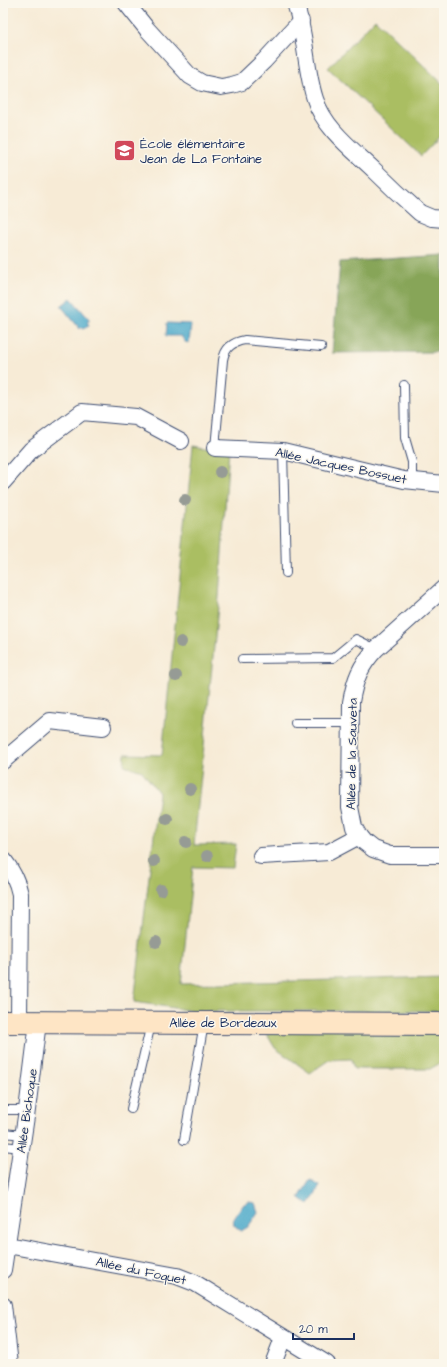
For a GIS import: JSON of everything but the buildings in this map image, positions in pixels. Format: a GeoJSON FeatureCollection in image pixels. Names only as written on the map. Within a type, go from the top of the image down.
{"type":"FeatureCollection","features":[{"type":"Feature","properties":{"kind":"main road","name":"Allée de Bordeaux"},"geometry":{"type":"LineString","coordinates":[[20,1022],[444,1024]]}},
{"type":"Feature","properties":{"kind":"street"},"geometry":{"type":"LineString","coordinates":[[126,3],[152,35],[190,76],[202,83],[221,87],[242,82],[264,61],[301,21]]}},
{"type":"Feature","properties":{"kind":"street"},"geometry":{"type":"LineString","coordinates":[[295,3],[301,21],[311,86],[319,110],[327,122],[354,151],[420,213],[432,218],[444,219]]}},
{"type":"Feature","properties":{"kind":"street"},"geometry":{"type":"LineString","coordinates":[[3,482],[31,450],[82,412],[136,417],[181,441]]}},
{"type":"Feature","properties":{"kind":"street","name":"Allée Jacques Bossuet"},"geometry":{"type":"LineString","coordinates":[[215,448],[283,451],[412,482],[444,484]]}},
{"type":"Feature","properties":{"kind":"street","name":"Allée de la Sauveta"},"geometry":{"type":"LineString","coordinates":[[359,836],[354,827],[350,807],[351,702],[359,671],[366,659],[376,649],[444,588]]}},
{"type":"Feature","properties":{"kind":"street"},"geometry":{"type":"LineString","coordinates":[[3,761],[50,721],[103,727]]}},
{"type":"Feature","properties":{"kind":"street"},"geometry":{"type":"LineString","coordinates":[[261,856],[329,852],[359,836],[364,842],[373,848],[390,855],[444,855]]}},
{"type":"Feature","properties":{"kind":"street"},"geometry":{"type":"LineString","coordinates":[[3,859],[14,874],[20,894],[20,1022]]}},
{"type":"Feature","properties":{"kind":"street","name":"Allée Bichoque"},"geometry":{"type":"LineString","coordinates":[[3,1270],[28,1110],[20,1022]]}},
{"type":"Feature","properties":{"kind":"street","name":"Allée du Foquet"},"geometry":{"type":"LineString","coordinates":[[7,1245],[177,1276],[195,1283],[327,1364]]}},
{"type":"Feature","properties":{"kind":"street"},"geometry":{"type":"LineString","coordinates":[[3,1304],[10,1364]]}},
{"type":"Feature","properties":{"kind":"street"},"geometry":{"type":"LineString","coordinates":[[273,1364],[283,1338]]}},
{"type":"Feature","properties":{"kind":"lane"},"geometry":{"type":"LineString","coordinates":[[215,448],[223,360],[224,354],[228,348],[237,341],[245,340],[321,347]]}},
{"type":"Feature","properties":{"kind":"lane"},"geometry":{"type":"LineString","coordinates":[[404,385],[405,438],[412,462],[412,482]]}},
{"type":"Feature","properties":{"kind":"lane"},"geometry":{"type":"LineString","coordinates":[[283,451],[286,573]]}},
{"type":"Feature","properties":{"kind":"lane"},"geometry":{"type":"LineString","coordinates":[[242,659],[333,658],[356,639],[376,649]]}},
{"type":"Feature","properties":{"kind":"lane"},"geometry":{"type":"LineString","coordinates":[[295,723],[351,723]]}},
{"type":"Feature","properties":{"kind":"lane"},"geometry":{"type":"LineString","coordinates":[[131,1109],[152,1023]]}},
{"type":"Feature","properties":{"kind":"lane"},"geometry":{"type":"LineString","coordinates":[[184,1140],[204,1023]]}},
{"type":"Feature","properties":{"kind":"lane"},"geometry":{"type":"LineString","coordinates":[[3,1110],[28,1110]]}},
{"type":"Feature","properties":{"kind":"lane"},"geometry":{"type":"LineString","coordinates":[[3,1133],[23,1142]]}},
{"type":"Feature","properties":{"kind":"lane"},"geometry":{"type":"LineString","coordinates":[[3,1146],[23,1142]]}},
{"type":"Feature","properties":{"kind":"green space"},"geometry":{"type":"Polygon","coordinates":[[[375,19],[444,85],[444,132],[421,156],[328,68],[375,19]]]}},
{"type":"Feature","properties":{"kind":"green space"},"geometry":{"type":"Polygon","coordinates":[[[444,255],[444,352],[332,353],[340,262],[444,255]]]}},
{"type":"Feature","properties":{"kind":"green space"},"geometry":{"type":"Polygon","coordinates":[[[193,445],[229,449],[219,597],[194,845],[236,844],[233,868],[193,867],[181,984],[444,977],[444,1011],[193,1011],[134,1002],[159,793],[142,771],[124,765],[125,754],[162,755],[193,445]]]}},
{"type":"Feature","properties":{"kind":"green space"},"geometry":{"type":"Polygon","coordinates":[[[260,1023],[444,1024],[444,1061],[430,1069],[354,1069],[351,1059],[329,1060],[310,1073],[275,1048],[260,1023]]]}},
{"type":"Feature","properties":{"kind":"water"},"geometry":{"type":"Polygon","coordinates":[[[71,298],[90,320],[87,322],[89,325],[83,329],[82,327],[80,329],[61,306],[71,298]]]}},
{"type":"Feature","properties":{"kind":"water"},"geometry":{"type":"Polygon","coordinates":[[[167,323],[191,324],[189,343],[185,342],[181,336],[166,336],[167,323]]]}},
{"type":"Feature","properties":{"kind":"water"},"geometry":{"type":"Polygon","coordinates":[[[310,1180],[320,1186],[309,1204],[299,1198],[310,1180]]]}},
{"type":"Feature","properties":{"kind":"water"},"geometry":{"type":"Polygon","coordinates":[[[249,1202],[255,1203],[258,1212],[248,1227],[241,1231],[234,1225],[233,1219],[244,1204],[249,1202]]]}},
{"type":"Feature","properties":{"kind":"place","name":"École élémentaire Jean de La Fontaine"},"geometry":{"type":"Point","coordinates":[124,151]}}]}
